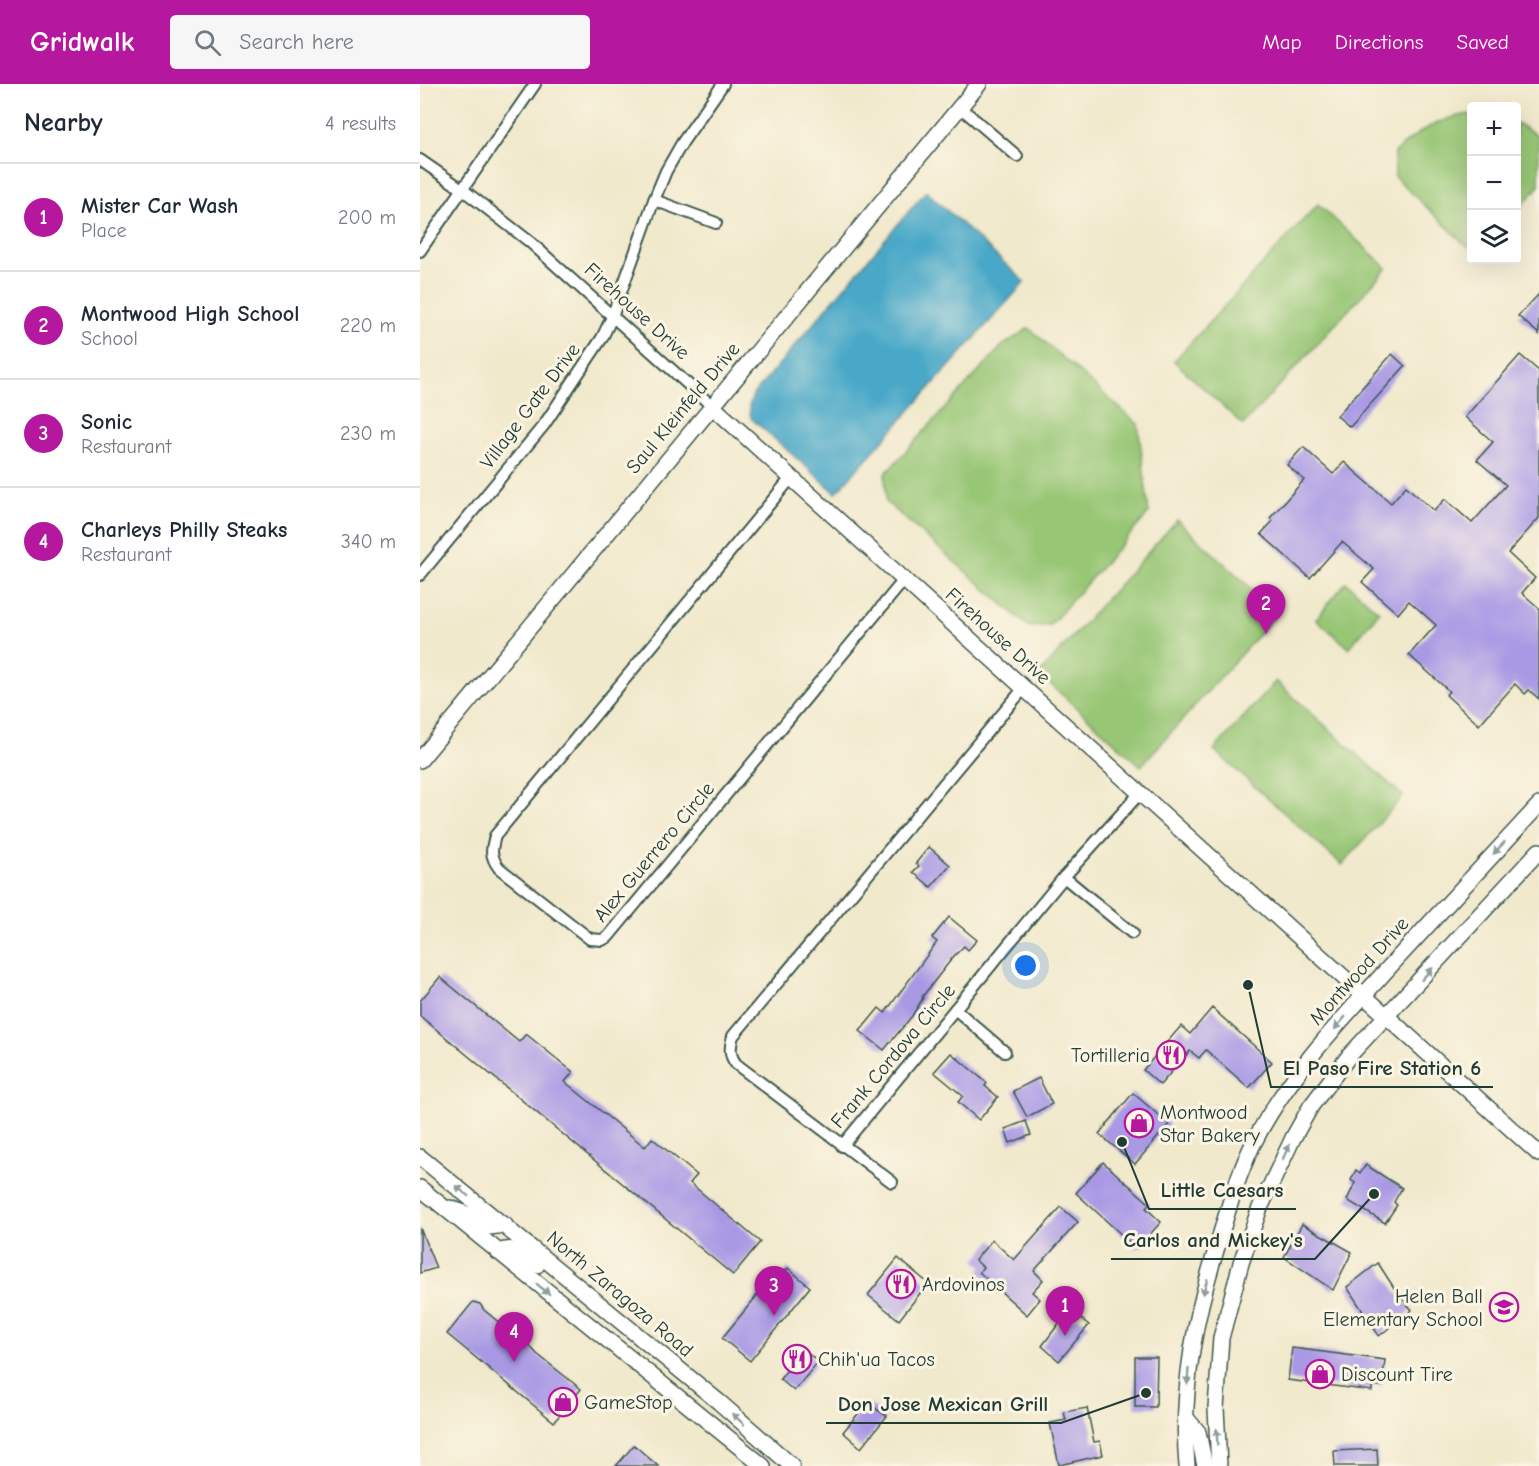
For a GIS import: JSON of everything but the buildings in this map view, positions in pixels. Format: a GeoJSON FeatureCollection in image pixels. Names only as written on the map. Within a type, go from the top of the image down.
{"type":"FeatureCollection","features":[{"type":"Feature","properties":{"kind":"main road","name":"Saul Kleinfeld Drive"},"geometry":{"type":"LineString","coordinates":[[420,760],[979,84]]}},
{"type":"Feature","properties":{"kind":"main road","name":"Firehouse Drive"},"geometry":{"type":"LineString","coordinates":[[712,406],[1539,1154]]}},
{"type":"Feature","properties":{"kind":"main road","name":"Montwood Drive"},"geometry":{"type":"LineString","coordinates":[[1186,1466],[1189,1366],[1197,1318],[1226,1215],[1238,1178],[1253,1144],[1296,1075],[1364,996],[1539,805]]}},
{"type":"Feature","properties":{"kind":"main road"},"geometry":{"type":"LineString","coordinates":[[1219,1466],[1215,1408],[1224,1326],[1240,1263],[1259,1209],[1293,1138],[1311,1106],[1333,1076],[1539,851]]}},
{"type":"Feature","properties":{"kind":"main road","name":"North Zaragoza Road"},"geometry":{"type":"LineString","coordinates":[[420,1157],[719,1402],[792,1466]]}},
{"type":"Feature","properties":{"kind":"main road"},"geometry":{"type":"LineString","coordinates":[[420,1188],[763,1466]]}},
{"type":"Feature","properties":{"kind":"main road"},"geometry":{"type":"LineString","coordinates":[[440,1205],[470,1215],[489,1227],[505,1226]]}},
{"type":"Feature","properties":{"kind":"main road"},"geometry":{"type":"LineString","coordinates":[[498,1252],[514,1248],[557,1280],[574,1283]]}},
{"type":"Feature","properties":{"kind":"main road"},"geometry":{"type":"LineString","coordinates":[[1197,1318],[1224,1326]]}},
{"type":"Feature","properties":{"kind":"main road"},"geometry":{"type":"LineString","coordinates":[[1186,1418],[1198,1432],[1205,1466]]}},
{"type":"Feature","properties":{"kind":"street"},"geometry":{"type":"LineString","coordinates":[[420,251],[536,84]]}},
{"type":"Feature","properties":{"kind":"street","name":"Village Gate Drive"},"geometry":{"type":"LineString","coordinates":[[420,574],[544,425],[602,338],[612,317],[666,171],[682,143],[723,84]]}},
{"type":"Feature","properties":{"kind":"street"},"geometry":{"type":"LineString","coordinates":[[960,107],[1017,156]]}},
{"type":"Feature","properties":{"kind":"street","name":"Firehouse Drive"},"geometry":{"type":"LineString","coordinates":[[420,160],[462,189],[530,242],[712,406]]}},
{"type":"Feature","properties":{"kind":"street"},"geometry":{"type":"LineString","coordinates":[[654,200],[716,223]]}},
{"type":"Feature","properties":{"kind":"street","name":"Alex Guerrero Circle"},"geometry":{"type":"LineString","coordinates":[[791,478],[495,836],[491,848],[492,858],[499,868],[590,939],[602,940],[608,937],[904,580]]}},
{"type":"Feature","properties":{"kind":"street","name":"Frank Cordova Circle"},"geometry":{"type":"LineString","coordinates":[[1024,688],[733,1036],[730,1053],[736,1064],[842,1146],[1064,877],[1140,793]]}},
{"type":"Feature","properties":{"kind":"street"},"geometry":{"type":"LineString","coordinates":[[1064,877],[1132,933]]}},
{"type":"Feature","properties":{"kind":"street"},"geometry":{"type":"LineString","coordinates":[[955,1009],[1005,1052]]}},
{"type":"Feature","properties":{"kind":"street"},"geometry":{"type":"LineString","coordinates":[[842,1146],[892,1182]]}},
{"type":"Feature","properties":{"kind":"green space"},"geometry":{"type":"Polygon","coordinates":[[[1467,115],[1467,246],[1395,177],[1394,153],[1411,138],[1430,127],[1449,118],[1467,115]]]}},
{"type":"Feature","properties":{"kind":"green space"},"geometry":{"type":"Polygon","coordinates":[[[1521,126],[1539,136],[1539,186],[1521,206],[1521,126]]]}},
{"type":"Feature","properties":{"kind":"green space"},"geometry":{"type":"Polygon","coordinates":[[[1318,204],[1387,268],[1243,425],[1174,361],[1318,204]]]}},
{"type":"Feature","properties":{"kind":"green space"},"geometry":{"type":"Polygon","coordinates":[[[1029,328],[1138,424],[1149,513],[1050,625],[1029,627],[886,502],[885,474],[1002,346],[1029,328]]]}},
{"type":"Feature","properties":{"kind":"green space"},"geometry":{"type":"Polygon","coordinates":[[[1177,520],[1278,613],[1141,766],[1039,674],[1177,520]]]}},
{"type":"Feature","properties":{"kind":"green space"},"geometry":{"type":"Polygon","coordinates":[[[1346,582],[1379,612],[1349,648],[1316,619],[1346,582]]]}},
{"type":"Feature","properties":{"kind":"green space"},"geometry":{"type":"Polygon","coordinates":[[[1276,681],[1403,796],[1342,865],[1214,750],[1276,681]]]}},
{"type":"Feature","properties":{"kind":"water"},"geometry":{"type":"Polygon","coordinates":[[[926,191],[1025,282],[836,493],[751,418],[749,406],[753,395],[926,191]]]}},
{"type":"Feature","properties":{"kind":"place","name":"Montwood High School"},"geometry":{"type":"Point","coordinates":[1266,634]}},
{"type":"Feature","properties":{"kind":"place","name":"El Paso Fire Station 6"},"geometry":{"type":"Point","coordinates":[1248,985]}},
{"type":"Feature","properties":{"kind":"place","name":"Tortilleria"},"geometry":{"type":"Point","coordinates":[1171,1055]}},
{"type":"Feature","properties":{"kind":"place","name":"Montwood Star Bakery"},"geometry":{"type":"Point","coordinates":[1139,1123]}},
{"type":"Feature","properties":{"kind":"place","name":"Little Caesars"},"geometry":{"type":"Point","coordinates":[1122,1142]}},
{"type":"Feature","properties":{"kind":"place","name":"Carlos and Mickey's"},"geometry":{"type":"Point","coordinates":[1374,1194]}},
{"type":"Feature","properties":{"kind":"place","name":"Ardovinos"},"geometry":{"type":"Point","coordinates":[901,1284]}},
{"type":"Feature","properties":{"kind":"place","name":"Helen Ball Elementary School"},"geometry":{"type":"Point","coordinates":[1504,1307]}},
{"type":"Feature","properties":{"kind":"place","name":"Sonic"},"geometry":{"type":"Point","coordinates":[774,1316]}},
{"type":"Feature","properties":{"kind":"place","name":"Mister Car Wash"},"geometry":{"type":"Point","coordinates":[1065,1336]}},
{"type":"Feature","properties":{"kind":"place","name":"Chih'ua Tacos"},"geometry":{"type":"Point","coordinates":[797,1359]}},
{"type":"Feature","properties":{"kind":"place","name":"Charleys Philly Steaks"},"geometry":{"type":"Point","coordinates":[514,1362]}},
{"type":"Feature","properties":{"kind":"place","name":"Discount Tire"},"geometry":{"type":"Point","coordinates":[1320,1374]}},
{"type":"Feature","properties":{"kind":"place","name":"Don Jose Mexican Grill"},"geometry":{"type":"Point","coordinates":[1146,1393]}},
{"type":"Feature","properties":{"kind":"place","name":"GameStop"},"geometry":{"type":"Point","coordinates":[563,1402]}}]}
